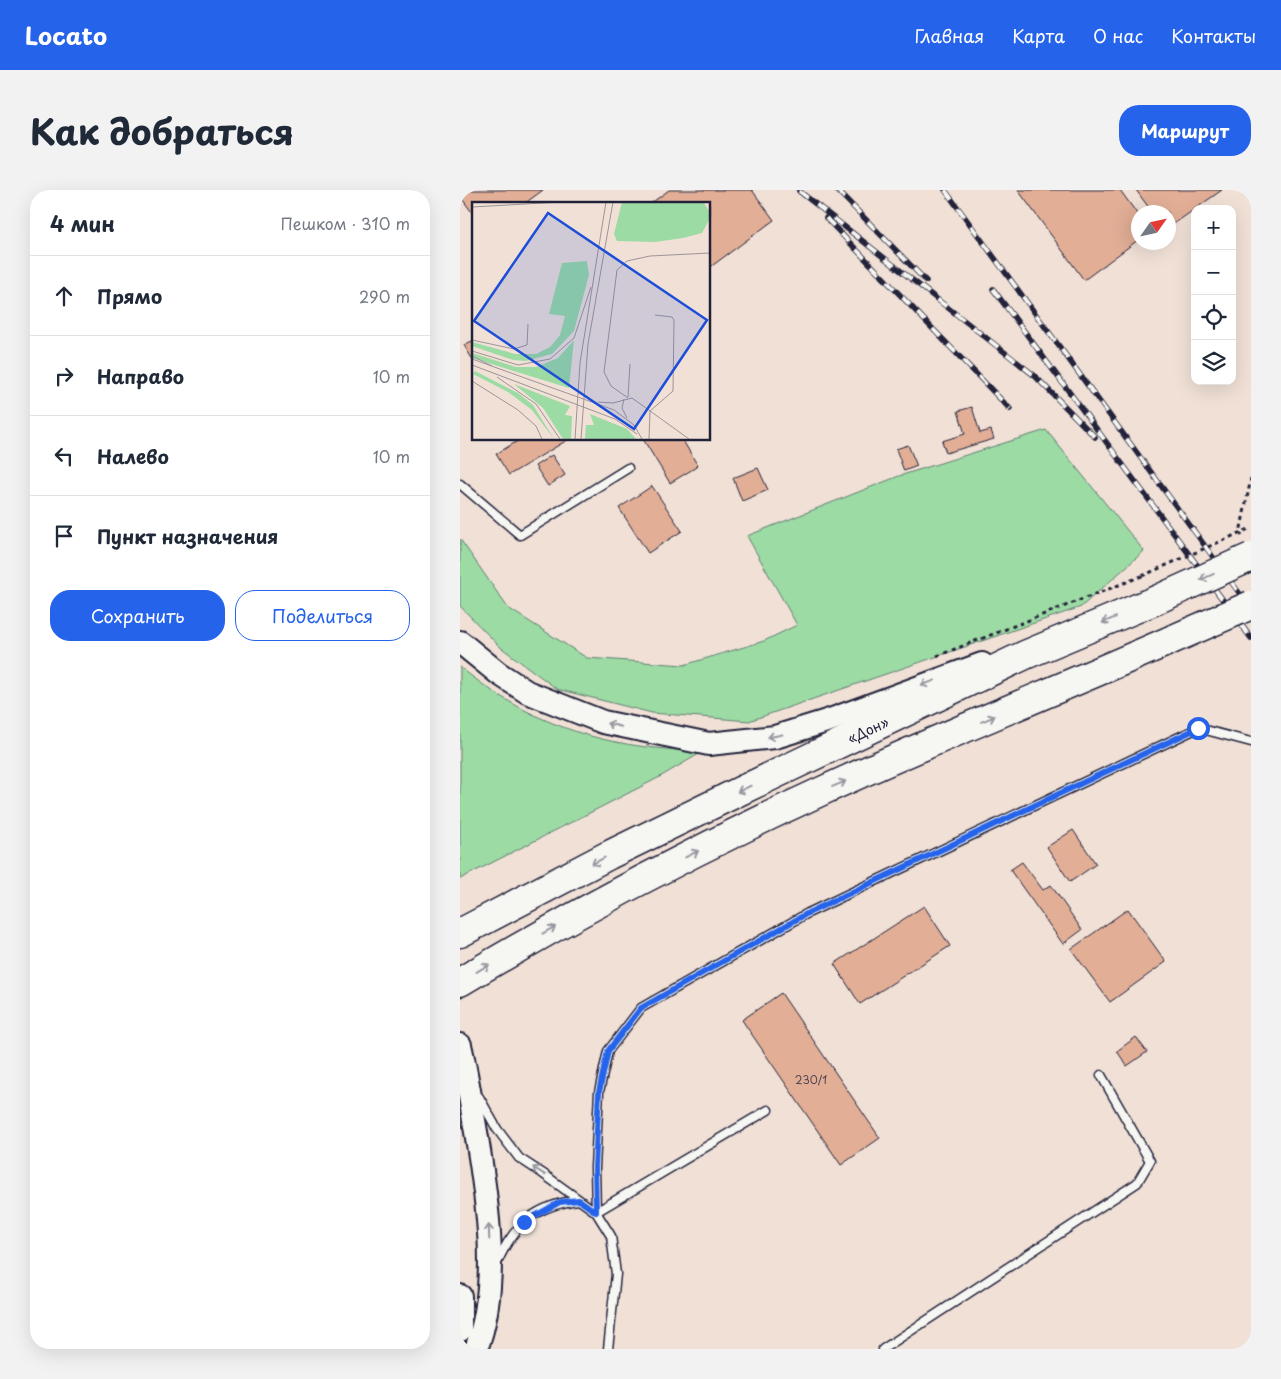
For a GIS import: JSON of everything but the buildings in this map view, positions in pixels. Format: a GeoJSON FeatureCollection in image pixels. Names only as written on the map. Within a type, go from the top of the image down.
{"type":"FeatureCollection","features":[{"type":"Feature","properties":{"kind":"highway","name":"«Дон»"},"geometry":{"type":"LineString","coordinates":[[460,933],[491,915],[740,791],[1025,655],[1154,601],[1247,549]]}},
{"type":"Feature","properties":{"kind":"highway"},"geometry":{"type":"LineString","coordinates":[[460,982],[506,954],[639,881],[815,794],[1251,605]]}},
{"type":"Feature","properties":{"kind":"main road"},"geometry":{"type":"LineString","coordinates":[[460,642],[498,673],[527,692],[603,722],[709,744],[775,737],[830,720],[986,662],[1025,655]]}},
{"type":"Feature","properties":{"kind":"main road"},"geometry":{"type":"LineString","coordinates":[[462,1054],[485,1186],[489,1228],[489,1281],[476,1349]]}},
{"type":"Feature","properties":{"kind":"main road"},"geometry":{"type":"LineString","coordinates":[[460,1296],[460,1330]]}},
{"type":"Feature","properties":{"kind":"lane"},"geometry":{"type":"LineString","coordinates":[[460,484],[520,534],[628,468]]}},
{"type":"Feature","properties":{"kind":"lane"},"geometry":{"type":"LineString","coordinates":[[596,1212],[595,1167],[599,1092],[608,1051],[641,1008],[808,913],[1198,728],[1251,742]]}},
{"type":"Feature","properties":{"kind":"lane"},"geometry":{"type":"LineString","coordinates":[[462,1054],[480,1101],[507,1144],[519,1158],[596,1212],[611,1236],[616,1274],[608,1349]]}},
{"type":"Feature","properties":{"kind":"lane"},"geometry":{"type":"LineString","coordinates":[[883,1349],[1137,1183],[1150,1161],[1101,1075]]}},
{"type":"Feature","properties":{"kind":"lane"},"geometry":{"type":"LineString","coordinates":[[596,1212],[768,1110]]}},
{"type":"Feature","properties":{"kind":"lane"},"geometry":{"type":"LineString","coordinates":[[489,1281],[507,1240],[524,1222],[560,1202],[579,1200]]}},
{"type":"Feature","properties":{"kind":"path"},"geometry":{"type":"LineString","coordinates":[[1247,549],[1240,533],[1251,478]]}},
{"type":"Feature","properties":{"kind":"path"},"geometry":{"type":"LineString","coordinates":[[930,659],[1142,576],[1251,528]]}},
{"type":"Feature","properties":{"kind":"green space"},"geometry":{"type":"Polygon","coordinates":[[[1046,430],[1144,551],[1081,607],[749,721],[652,713],[557,689],[499,646],[460,606],[460,539],[508,608],[587,658],[684,665],[764,641],[797,625],[747,536],[899,476],[1046,430]]]}},
{"type":"Feature","properties":{"kind":"green space"},"geometry":{"type":"Polygon","coordinates":[[[460,667],[516,706],[574,731],[636,746],[704,751],[658,778],[460,879],[460,667]]]}},
{"type":"Feature","properties":{"kind":"railway"},"geometry":{"type":"LineString","coordinates":[[837,190],[926,281]]}},
{"type":"Feature","properties":{"kind":"railway"},"geometry":{"type":"LineString","coordinates":[[945,190],[1251,609]]}},
{"type":"Feature","properties":{"kind":"railway"},"geometry":{"type":"LineString","coordinates":[[799,191],[1035,376],[1095,437]]}},
{"type":"Feature","properties":{"kind":"railway"},"geometry":{"type":"LineString","coordinates":[[826,218],[1010,409]]}},
{"type":"Feature","properties":{"kind":"railway"},"geometry":{"type":"LineString","coordinates":[[993,289],[1251,638]]}},
{"type":"Feature","properties":{"kind":"route"},"geometry":{"type":"LineString","coordinates":[[524,1222],[538,1212],[560,1202],[579,1200],[596,1212],[595,1167],[599,1092],[608,1051],[641,1008],[808,913],[1198,728]]}}]}
